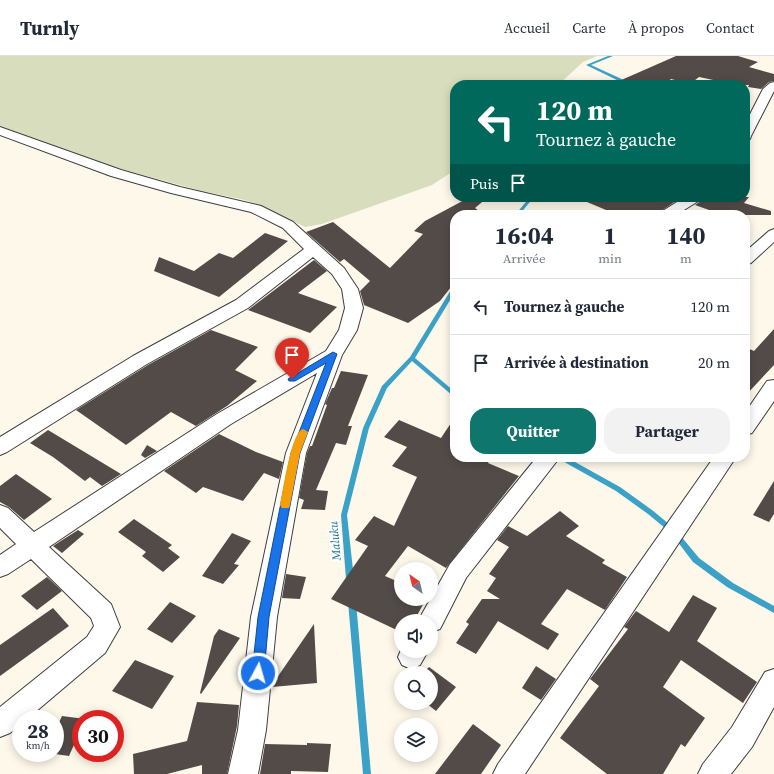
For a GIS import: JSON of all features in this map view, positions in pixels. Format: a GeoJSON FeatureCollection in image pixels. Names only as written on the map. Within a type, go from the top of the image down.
{"type":"FeatureCollection","features":[{"type":"Feature","properties":{"kind":"street"},"geometry":{"type":"LineString","coordinates":[[750,126],[769,89],[774,85]]}},
{"type":"Feature","properties":{"kind":"street"},"geometry":{"type":"LineString","coordinates":[[0,131],[123,175],[176,190],[256,209],[288,225],[338,271],[350,289],[354,308],[348,330],[333,354],[296,453],[264,617],[252,730],[243,774]]}},
{"type":"Feature","properties":{"kind":"street"},"geometry":{"type":"LineString","coordinates":[[674,210],[687,202]]}},
{"type":"Feature","properties":{"kind":"street"},"geometry":{"type":"LineString","coordinates":[[750,256],[774,234]]}},
{"type":"Feature","properties":{"kind":"street"},"geometry":{"type":"LineString","coordinates":[[0,447],[140,360],[242,304],[313,249]]}},
{"type":"Feature","properties":{"kind":"street"},"geometry":{"type":"LineString","coordinates":[[0,567],[32,544],[224,419],[333,354]]}},
{"type":"Feature","properties":{"kind":"street"},"geometry":{"type":"LineString","coordinates":[[750,421],[774,386]]}},
{"type":"Feature","properties":{"kind":"street"},"geometry":{"type":"LineString","coordinates":[[435,614],[458,571],[545,462]]}},
{"type":"Feature","properties":{"kind":"street"},"geometry":{"type":"LineString","coordinates":[[508,774],[722,462]]}},
{"type":"Feature","properties":{"kind":"street"},"geometry":{"type":"LineString","coordinates":[[0,514],[102,612],[107,627],[96,645],[0,724]]}},
{"type":"Feature","properties":{"kind":"street"},"geometry":{"type":"LineString","coordinates":[[713,774],[742,737],[774,681]]}},
{"type":"Feature","properties":{"kind":"green space"},"geometry":{"type":"Polygon","coordinates":[[[0,56],[597,56],[583,62],[563,80],[450,80],[450,173],[432,185],[322,224],[305,227],[267,208],[245,200],[202,191],[117,168],[0,126],[0,56]]]}},
{"type":"Feature","properties":{"kind":"building"},"geometry":{"type":"Polygon","coordinates":[[[676,56],[738,56],[758,62],[749,67],[774,74],[774,81],[769,82],[761,89],[750,87],[750,80],[713,80],[699,77],[695,80],[621,80],[676,56]]]}},
{"type":"Feature","properties":{"kind":"building"},"geometry":{"type":"Polygon","coordinates":[[[461,202],[482,202],[475,208],[478,210],[450,210],[450,288],[440,301],[408,323],[364,305],[360,291],[370,281],[344,259],[340,262],[306,232],[333,222],[390,268],[423,234],[414,231],[425,221],[461,202]]]}},
{"type":"Feature","properties":{"kind":"building"},"geometry":{"type":"Polygon","coordinates":[[[587,202],[674,202],[662,210],[606,210],[587,202]]]}},
{"type":"Feature","properties":{"kind":"building"},"geometry":{"type":"Polygon","coordinates":[[[700,202],[745,202],[744,203],[771,211],[771,215],[750,215],[750,210],[709,210],[695,205],[700,202]]]}},
{"type":"Feature","properties":{"kind":"building"},"geometry":{"type":"Polygon","coordinates":[[[265,233],[288,241],[219,297],[154,271],[159,257],[194,271],[219,253],[233,258],[265,233]]]}},
{"type":"Feature","properties":{"kind":"building"},"geometry":{"type":"Polygon","coordinates":[[[314,260],[327,271],[298,293],[337,307],[310,333],[248,310],[314,260]]]}},
{"type":"Feature","properties":{"kind":"building"},"geometry":{"type":"Polygon","coordinates":[[[774,329],[774,365],[750,391],[750,349],[754,351],[774,329]]]}},
{"type":"Feature","properties":{"kind":"building"},"geometry":{"type":"Polygon","coordinates":[[[211,330],[258,347],[235,370],[257,381],[227,406],[196,426],[171,412],[126,445],[76,410],[148,365],[211,330]]]}},
{"type":"Feature","properties":{"kind":"building"},"geometry":{"type":"Polygon","coordinates":[[[341,371],[368,375],[348,426],[352,426],[346,445],[336,443],[316,490],[328,491],[325,510],[301,509],[304,500],[299,498],[307,453],[310,446],[312,446],[327,405],[325,404],[341,371]]]}},
{"type":"Feature","properties":{"kind":"building"},"geometry":{"type":"Polygon","coordinates":[[[399,420],[441,438],[450,424],[450,462],[488,462],[519,476],[446,568],[408,546],[396,562],[394,562],[394,564],[385,576],[394,580],[394,606],[422,606],[418,614],[394,614],[394,629],[331,599],[368,546],[355,540],[374,516],[394,526],[417,477],[392,466],[407,447],[384,437],[399,420]]]}},
{"type":"Feature","properties":{"kind":"building"},"geometry":{"type":"Polygon","coordinates":[[[48,430],[121,474],[102,486],[90,477],[85,481],[53,457],[30,443],[48,430]]]}},
{"type":"Feature","properties":{"kind":"building"},"geometry":{"type":"Polygon","coordinates":[[[219,434],[256,452],[283,462],[279,479],[264,473],[243,501],[203,487],[196,493],[164,471],[219,434]]]}},
{"type":"Feature","properties":{"kind":"building"},"geometry":{"type":"Polygon","coordinates":[[[147,445],[157,451],[145,458],[141,455],[147,445]]]}},
{"type":"Feature","properties":{"kind":"building"},"geometry":{"type":"Polygon","coordinates":[[[16,474],[52,499],[24,520],[9,507],[0,502],[0,486],[16,474]]]}},
{"type":"Feature","properties":{"kind":"building"},"geometry":{"type":"Polygon","coordinates":[[[774,481],[774,514],[769,522],[753,515],[774,481]]]}},
{"type":"Feature","properties":{"kind":"building"},"geometry":{"type":"Polygon","coordinates":[[[560,511],[579,526],[566,536],[605,560],[602,563],[627,577],[605,610],[567,589],[541,624],[559,634],[548,650],[498,621],[476,654],[456,643],[469,624],[466,622],[482,599],[500,599],[487,591],[496,578],[489,574],[509,547],[497,540],[508,526],[527,536],[560,511]]]}},
{"type":"Feature","properties":{"kind":"building"},"geometry":{"type":"Polygon","coordinates":[[[134,519],[172,545],[168,548],[180,557],[163,572],[142,556],[146,552],[118,532],[134,519]]]}},
{"type":"Feature","properties":{"kind":"building"},"geometry":{"type":"Polygon","coordinates":[[[78,530],[84,534],[62,553],[53,546],[78,530]]]}},
{"type":"Feature","properties":{"kind":"building"},"geometry":{"type":"Polygon","coordinates":[[[232,533],[251,541],[234,564],[239,565],[223,584],[202,576],[232,533]]]}},
{"type":"Feature","properties":{"kind":"building"},"geometry":{"type":"Polygon","coordinates":[[[286,574],[306,577],[300,599],[282,598],[286,574]]]}},
{"type":"Feature","properties":{"kind":"building"},"geometry":{"type":"Polygon","coordinates":[[[47,577],[62,591],[37,610],[21,596],[47,577]]]}},
{"type":"Feature","properties":{"kind":"building"},"geometry":{"type":"Polygon","coordinates":[[[693,595],[717,608],[697,641],[757,682],[743,703],[681,660],[663,687],[705,718],[685,747],[681,744],[663,774],[607,774],[560,738],[599,686],[590,679],[628,629],[624,627],[636,611],[669,632],[693,595]]]}},
{"type":"Feature","properties":{"kind":"building"},"geometry":{"type":"Polygon","coordinates":[[[170,602],[196,616],[172,643],[147,629],[170,602]]]}},
{"type":"Feature","properties":{"kind":"building"},"geometry":{"type":"Polygon","coordinates":[[[53,608],[69,626],[0,676],[0,645],[53,608]]]}},
{"type":"Feature","properties":{"kind":"building"},"geometry":{"type":"Polygon","coordinates":[[[314,624],[317,683],[272,687],[272,685],[314,624]]]}},
{"type":"Feature","properties":{"kind":"building"},"geometry":{"type":"Polygon","coordinates":[[[219,629],[240,638],[201,694],[214,636],[219,629]]]}},
{"type":"Feature","properties":{"kind":"building"},"geometry":{"type":"Polygon","coordinates":[[[135,660],[174,676],[152,709],[112,691],[135,660]]]}},
{"type":"Feature","properties":{"kind":"building"},"geometry":{"type":"Polygon","coordinates":[[[536,666],[556,679],[541,700],[522,688],[536,666]]]}},
{"type":"Feature","properties":{"kind":"building"},"geometry":{"type":"Polygon","coordinates":[[[438,674],[456,687],[438,709],[438,674]]]}},
{"type":"Feature","properties":{"kind":"building"},"geometry":{"type":"Polygon","coordinates":[[[197,702],[239,705],[237,726],[227,774],[202,774],[202,765],[167,774],[134,774],[133,754],[187,741],[197,702]]]}},
{"type":"Feature","properties":{"kind":"building"},"geometry":{"type":"Polygon","coordinates":[[[64,716],[72,717],[72,749],[69,756],[64,755],[64,716]]]}},
{"type":"Feature","properties":{"kind":"building"},"geometry":{"type":"Polygon","coordinates":[[[473,724],[501,745],[481,774],[435,774],[473,724]]]}},
{"type":"Feature","properties":{"kind":"building"},"geometry":{"type":"Polygon","coordinates":[[[307,743],[331,744],[328,772],[291,771],[291,774],[260,774],[265,744],[307,745],[307,743]]]}},
{"type":"Feature","properties":{"kind":"waterway"},"geometry":{"type":"LineString","coordinates":[[611,56],[588,65],[621,80]]}},
{"type":"Feature","properties":{"kind":"waterway"},"geometry":{"type":"LineString","coordinates":[[521,210],[528,202]]}},
{"type":"Feature","properties":{"kind":"waterway","name":"Maluku"},"geometry":{"type":"LineString","coordinates":[[412,358],[450,296]]}},
{"type":"Feature","properties":{"kind":"waterway","name":"Maluku"},"geometry":{"type":"LineString","coordinates":[[350,579],[344,515],[366,428],[384,387],[412,358]]}},
{"type":"Feature","properties":{"kind":"waterway"},"geometry":{"type":"LineString","coordinates":[[412,358],[450,391]]}},
{"type":"Feature","properties":{"kind":"waterway"},"geometry":{"type":"LineString","coordinates":[[570,462],[618,489],[650,512],[673,531],[696,560],[730,585],[774,610]]}},
{"type":"Feature","properties":{"kind":"waterway","name":"Maluku"},"geometry":{"type":"LineString","coordinates":[[352,602],[367,774]]}},
{"type":"Feature","properties":{"kind":"slow traffic"},"geometry":{"type":"LineString","coordinates":[[285,505],[296,453],[303,432]]}},
{"type":"Feature","properties":{"kind":"route"},"geometry":{"type":"LineString","coordinates":[[258,673],[264,617],[296,453],[333,354],[292,379]]}}]}
